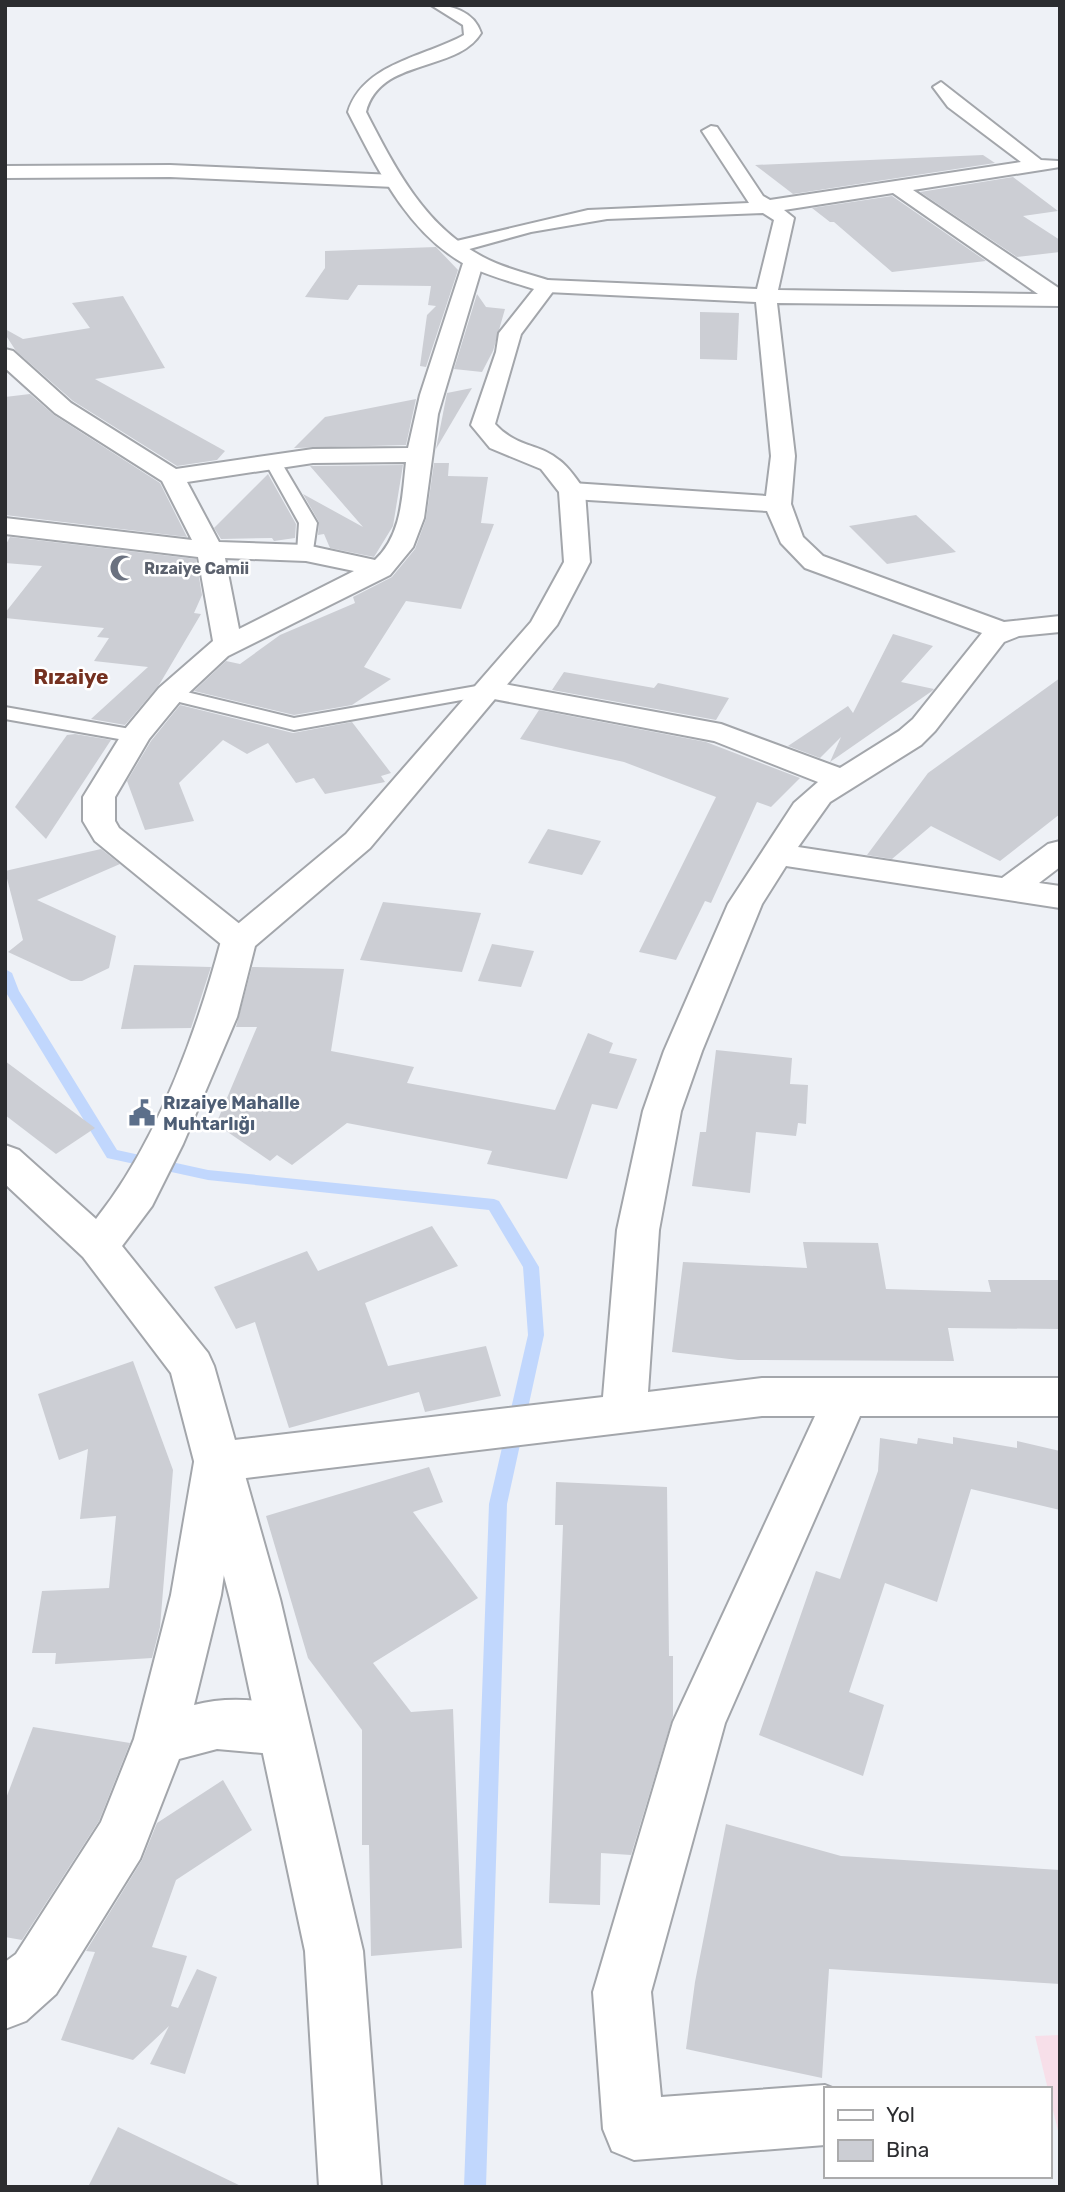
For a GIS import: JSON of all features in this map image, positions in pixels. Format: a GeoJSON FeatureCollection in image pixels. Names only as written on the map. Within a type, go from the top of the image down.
{"type":"FeatureCollection","features":[{"type":"Feature","properties":{"kind":"street"},"geometry":{"type":"LineString","coordinates":[[438,5],[470,23],[473,33],[470,38],[375,81],[357,102],[357,112],[406,201],[433,230],[465,254],[547,286],[766,296],[1060,300]]}},
{"type":"Feature","properties":{"kind":"street"},"geometry":{"type":"LineString","coordinates":[[941,87],[954,103],[1052,166]]}},
{"type":"Feature","properties":{"kind":"street"},"geometry":{"type":"LineString","coordinates":[[711,131],[756,200],[784,218],[766,296],[783,456],[778,504],[786,535],[793,545],[814,562],[1003,631],[1060,624]]}},
{"type":"Feature","properties":{"kind":"street"},"geometry":{"type":"LineString","coordinates":[[465,254],[545,222],[600,214],[721,212],[1052,166]]}},
{"type":"Feature","properties":{"kind":"street"},"geometry":{"type":"LineString","coordinates":[[5,172],[170,171],[394,181]]}},
{"type":"Feature","properties":{"kind":"street"},"geometry":{"type":"LineString","coordinates":[[897,187],[1060,300]]}},
{"type":"Feature","properties":{"kind":"street"},"geometry":{"type":"LineString","coordinates":[[239,942],[107,834],[99,821],[99,797],[136,736],[170,694],[218,650],[380,569],[391,560],[408,530],[417,455],[426,412],[462,309],[465,254]]}},
{"type":"Feature","properties":{"kind":"street"},"geometry":{"type":"LineString","coordinates":[[98,1246],[138,1195],[163,1144],[219,1017],[239,942],[358,841],[544,625],[577,562],[572,491],[550,464],[499,443],[483,425],[508,352],[510,333],[547,286]]}},
{"type":"Feature","properties":{"kind":"street"},"geometry":{"type":"LineString","coordinates":[[5,356],[55,403],[172,477],[211,550],[228,646]]}},
{"type":"Feature","properties":{"kind":"street"},"geometry":{"type":"LineString","coordinates":[[172,477],[336,454],[417,455]]}},
{"type":"Feature","properties":{"kind":"street"},"geometry":{"type":"LineString","coordinates":[[572,491],[778,504]]}},
{"type":"Feature","properties":{"kind":"street"},"geometry":{"type":"LineString","coordinates":[[5,526],[211,550],[306,553],[380,569]]}},
{"type":"Feature","properties":{"kind":"street"},"geometry":{"type":"LineString","coordinates":[[624,1414],[638,1230],[663,1111],[683,1051],[745,904],[805,810],[840,779],[910,738],[924,725],[987,644],[1003,631]]}},
{"type":"Feature","properties":{"kind":"street"},"geometry":{"type":"LineString","coordinates":[[488,691],[720,733],[840,779]]}},
{"type":"Feature","properties":{"kind":"street"},"geometry":{"type":"LineString","coordinates":[[1009,890],[1060,851]]}},
{"type":"Feature","properties":{"kind":"street"},"geometry":{"type":"LineString","coordinates":[[777,854],[1060,897]]}},
{"type":"Feature","properties":{"kind":"street"},"geometry":{"type":"LineString","coordinates":[[5,1160],[98,1246],[192,1366],[255,1598],[334,1951],[350,2187]]}},
{"type":"Feature","properties":{"kind":"street"},"geometry":{"type":"LineString","coordinates":[[217,1462],[762,1397],[1060,1397]]}},
{"type":"Feature","properties":{"kind":"street"},"geometry":{"type":"LineString","coordinates":[[824,2115],[634,2129],[622,1992],[699,1722],[846,1397]]}},
{"type":"Feature","properties":{"kind":"street"},"geometry":{"type":"LineString","coordinates":[[5,2000],[36,1973],[121,1840],[160,1739],[196,1595],[217,1462]]}},
{"type":"Feature","properties":{"kind":"street"},"geometry":{"type":"LineString","coordinates":[[160,1739],[218,1724],[284,1730]]}},
{"type":"Feature","properties":{"kind":"lane"},"geometry":{"type":"LineString","coordinates":[[272,462],[308,523],[306,553]]}},
{"type":"Feature","properties":{"kind":"lane"},"geometry":{"type":"LineString","coordinates":[[170,694],[294,724],[488,691]]}},
{"type":"Feature","properties":{"kind":"lane"},"geometry":{"type":"LineString","coordinates":[[5,713],[136,736]]}},
{"type":"Feature","properties":{"kind":"shaded area"},"geometry":{"type":"Polygon","coordinates":[[[1060,2035],[1060,2139],[1051,2102],[1051,2087],[1047,2087],[1035,2036],[1060,2035]]]}},
{"type":"Feature","properties":{"kind":"building"},"geometry":{"type":"Polygon","coordinates":[[[983,155],[995,163],[793,194],[755,165],[983,155]]]}},
{"type":"Feature","properties":{"kind":"building"},"geometry":{"type":"Polygon","coordinates":[[[1013,177],[1058,211],[1023,216],[1060,240],[1060,252],[1017,257],[920,192],[1013,177]]]}},
{"type":"Feature","properties":{"kind":"building"},"geometry":{"type":"Polygon","coordinates":[[[892,196],[986,261],[892,272],[834,222],[830,222],[812,208],[892,196]]]}},
{"type":"Feature","properties":{"kind":"building"},"geometry":{"type":"Polygon","coordinates":[[[436,247],[458,270],[426,367],[420,366],[427,315],[436,306],[428,305],[431,286],[358,285],[348,300],[305,297],[325,268],[325,251],[436,247]]]}},
{"type":"Feature","properties":{"kind":"building"},"geometry":{"type":"Polygon","coordinates":[[[477,294],[486,307],[505,309],[493,351],[482,372],[454,369],[477,294]]]}},
{"type":"Feature","properties":{"kind":"building"},"geometry":{"type":"Polygon","coordinates":[[[123,296],[165,368],[95,379],[225,451],[217,460],[177,466],[73,401],[16,351],[5,334],[5,329],[23,339],[90,328],[72,303],[123,296]]]}},
{"type":"Feature","properties":{"kind":"building"},"geometry":{"type":"Polygon","coordinates":[[[700,312],[739,313],[737,360],[700,359],[700,312]]]}},
{"type":"Feature","properties":{"kind":"building"},"geometry":{"type":"Polygon","coordinates":[[[472,388],[436,449],[447,393],[472,388]]]}},
{"type":"Feature","properties":{"kind":"building"},"geometry":{"type":"Polygon","coordinates":[[[30,394],[54,415],[160,483],[187,537],[5,515],[5,397],[30,394]]]}},
{"type":"Feature","properties":{"kind":"building"},"geometry":{"type":"Polygon","coordinates":[[[416,399],[406,445],[294,448],[325,417],[416,399]]]}},
{"type":"Feature","properties":{"kind":"building"},"geometry":{"type":"Polygon","coordinates":[[[434,463],[449,463],[448,476],[488,477],[481,523],[494,524],[461,609],[406,601],[364,667],[391,679],[352,705],[294,715],[194,691],[226,661],[240,664],[280,635],[355,603],[353,597],[392,577],[415,549],[426,519],[434,463]]]}},
{"type":"Feature","properties":{"kind":"building"},"geometry":{"type":"Polygon","coordinates":[[[403,465],[393,526],[374,557],[330,548],[324,534],[318,535],[319,522],[303,494],[363,527],[310,466],[403,465]]]}},
{"type":"Feature","properties":{"kind":"building"},"geometry":{"type":"Polygon","coordinates":[[[268,474],[296,524],[295,538],[274,541],[272,538],[221,539],[214,528],[268,474]]]}},
{"type":"Feature","properties":{"kind":"building"},"geometry":{"type":"Polygon","coordinates":[[[916,515],[956,552],[887,564],[849,526],[916,515]]]}},
{"type":"Feature","properties":{"kind":"building"},"geometry":{"type":"Polygon","coordinates":[[[10,537],[196,559],[202,595],[194,613],[201,614],[159,685],[125,725],[91,719],[148,667],[94,661],[109,638],[97,637],[104,628],[5,618],[5,613],[42,566],[5,563],[5,546],[10,537]]]}},
{"type":"Feature","properties":{"kind":"building"},"geometry":{"type":"Polygon","coordinates":[[[893,634],[933,646],[901,682],[934,689],[830,762],[841,737],[820,758],[788,746],[848,706],[853,713],[893,634]]]}},
{"type":"Feature","properties":{"kind":"building"},"geometry":{"type":"Polygon","coordinates":[[[564,672],[654,688],[658,683],[729,698],[716,720],[552,690],[564,672]]]}},
{"type":"Feature","properties":{"kind":"building"},"geometry":{"type":"Polygon","coordinates":[[[1060,678],[1060,814],[1000,861],[931,826],[892,859],[867,855],[928,773],[1060,678]]]}},
{"type":"Feature","properties":{"kind":"building"},"geometry":{"type":"Polygon","coordinates":[[[180,705],[293,733],[352,722],[391,773],[381,776],[385,782],[325,794],[314,778],[296,783],[268,743],[247,754],[223,740],[179,783],[194,821],[145,830],[127,781],[151,741],[180,705]]]}},
{"type":"Feature","properties":{"kind":"building"},"geometry":{"type":"Polygon","coordinates":[[[539,710],[706,742],[800,778],[771,807],[757,802],[711,903],[705,901],[676,960],[639,952],[716,797],[624,762],[520,739],[539,710]]]}},
{"type":"Feature","properties":{"kind":"building"},"geometry":{"type":"Polygon","coordinates":[[[67,735],[111,740],[46,839],[15,807],[67,735]]]}},
{"type":"Feature","properties":{"kind":"building"},"geometry":{"type":"Polygon","coordinates":[[[548,829],[601,841],[582,875],[528,863],[548,829]]]}},
{"type":"Feature","properties":{"kind":"building"},"geometry":{"type":"Polygon","coordinates":[[[101,849],[120,864],[37,900],[116,936],[109,968],[82,981],[71,981],[8,952],[23,940],[5,871],[101,849]]]}},
{"type":"Feature","properties":{"kind":"building"},"geometry":{"type":"Polygon","coordinates":[[[383,902],[481,913],[462,972],[360,960],[383,902]]]}},
{"type":"Feature","properties":{"kind":"building"},"geometry":{"type":"Polygon","coordinates":[[[492,944],[534,951],[521,987],[478,981],[492,944]]]}},
{"type":"Feature","properties":{"kind":"building"},"geometry":{"type":"Polygon","coordinates":[[[134,965],[211,967],[191,1028],[121,1029],[134,965]]]}},
{"type":"Feature","properties":{"kind":"building"},"geometry":{"type":"Polygon","coordinates":[[[252,967],[344,969],[331,1051],[414,1067],[407,1083],[555,1110],[588,1033],[613,1043],[609,1053],[637,1059],[617,1109],[592,1104],[567,1179],[487,1164],[492,1151],[347,1123],[292,1165],[277,1155],[270,1161],[216,1124],[257,1027],[236,1027],[252,967]]]}},
{"type":"Feature","properties":{"kind":"building"},"geometry":{"type":"Polygon","coordinates":[[[716,1050],[792,1058],[790,1084],[808,1085],[806,1124],[798,1123],[796,1136],[756,1132],[750,1193],[692,1186],[700,1132],[706,1132],[716,1050]]]}},
{"type":"Feature","properties":{"kind":"building"},"geometry":{"type":"Polygon","coordinates":[[[5,1061],[95,1128],[56,1154],[5,1115],[5,1061]]]}},
{"type":"Feature","properties":{"kind":"building"},"geometry":{"type":"Polygon","coordinates":[[[432,1226],[458,1266],[365,1303],[388,1366],[486,1346],[501,1396],[425,1412],[419,1392],[289,1428],[255,1322],[236,1329],[214,1287],[307,1251],[318,1271],[432,1226]]]}},
{"type":"Feature","properties":{"kind":"building"},"geometry":{"type":"Polygon","coordinates":[[[803,1242],[878,1243],[886,1289],[991,1292],[988,1280],[1060,1280],[1060,1329],[948,1328],[954,1361],[738,1360],[672,1352],[683,1262],[807,1268],[803,1242]]]}},
{"type":"Feature","properties":{"kind":"building"},"geometry":{"type":"Polygon","coordinates":[[[133,1361],[173,1470],[160,1627],[152,1658],[55,1664],[56,1653],[32,1653],[42,1591],[109,1588],[116,1516],[80,1519],[88,1449],[59,1460],[38,1394],[133,1361]]]}},
{"type":"Feature","properties":{"kind":"building"},"geometry":{"type":"Polygon","coordinates":[[[953,1437],[1017,1448],[1017,1441],[1060,1451],[1060,1510],[971,1489],[937,1602],[885,1583],[849,1692],[884,1705],[863,1776],[759,1735],[816,1571],[840,1579],[878,1471],[880,1438],[917,1444],[918,1438],[953,1444],[953,1437]]]}},
{"type":"Feature","properties":{"kind":"building"},"geometry":{"type":"Polygon","coordinates":[[[429,1467],[443,1502],[413,1512],[478,1598],[373,1663],[411,1712],[453,1709],[462,1948],[371,1956],[369,1845],[362,1845],[362,1730],[308,1658],[266,1516],[429,1467]]]}},
{"type":"Feature","properties":{"kind":"building"},"geometry":{"type":"Polygon","coordinates":[[[556,1482],[667,1487],[669,1656],[673,1656],[673,1716],[631,1855],[601,1853],[600,1905],[549,1903],[563,1525],[555,1525],[556,1482]]]}},
{"type":"Feature","properties":{"kind":"building"},"geometry":{"type":"Polygon","coordinates":[[[33,1727],[130,1743],[99,1821],[22,1940],[5,1937],[5,1801],[33,1727]]]}},
{"type":"Feature","properties":{"kind":"building"},"geometry":{"type":"Polygon","coordinates":[[[223,1780],[252,1830],[176,1880],[152,1947],[187,1956],[171,2006],[178,2008],[197,1969],[217,1977],[185,2074],[150,2064],[169,2026],[133,2060],[61,2040],[95,1952],[86,1951],[142,1860],[157,1823],[223,1780]]]}},
{"type":"Feature","properties":{"kind":"building"},"geometry":{"type":"Polygon","coordinates":[[[726,1824],[841,1856],[1060,1870],[1060,1984],[829,1969],[822,2078],[686,2049],[695,1982],[726,1824]]]}},
{"type":"Feature","properties":{"kind":"building"},"geometry":{"type":"Polygon","coordinates":[[[118,2127],[243,2187],[88,2187],[118,2127]]]}},
{"type":"Feature","properties":{"kind":"waterway"},"geometry":{"type":"LineString","coordinates":[[5,973],[12,991],[112,1154],[208,1175],[494,1205],[531,1267],[536,1335],[498,1504],[475,2187]]}},
{"type":"Feature","properties":{"kind":"place","name":"Rızaiye Camii"},"geometry":{"type":"Point","coordinates":[123,568]}},
{"type":"Feature","properties":{"kind":"place","name":"Rızaiye Mahalle Muhtarlığı"},"geometry":{"type":"Point","coordinates":[142,1113]}},
{"type":"Feature","properties":{"kind":"district","name":"Rızaiye"},"geometry":{"type":"Point","coordinates":[71,677]}}]}
